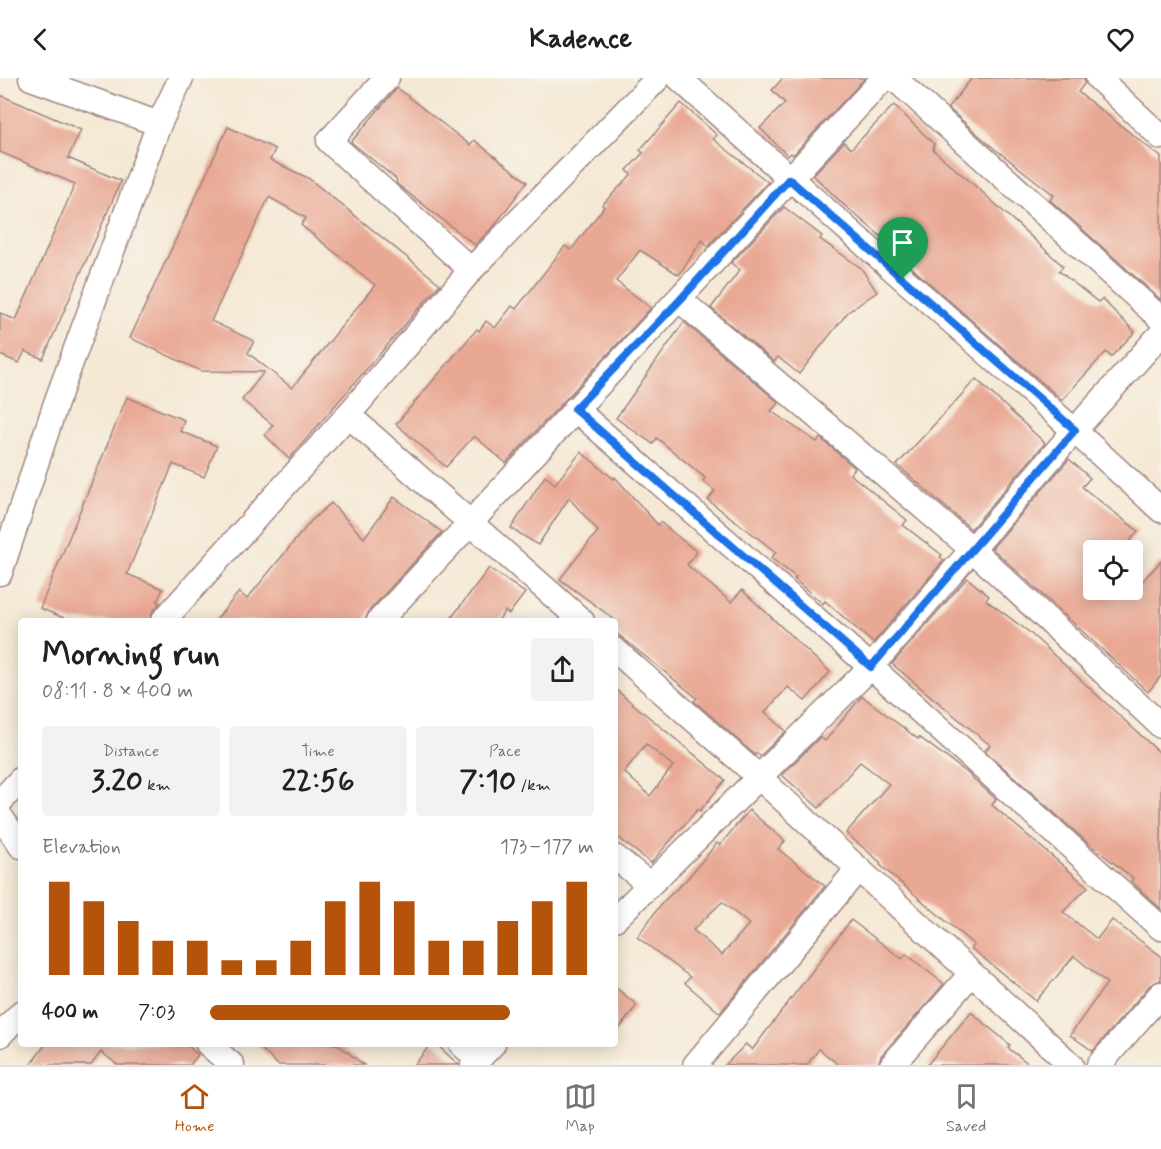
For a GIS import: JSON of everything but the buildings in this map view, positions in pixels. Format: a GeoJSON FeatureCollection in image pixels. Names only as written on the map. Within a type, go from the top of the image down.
{"type":"FeatureCollection","features":[{"type":"Feature","properties":{"kind":"street"},"geometry":{"type":"LineString","coordinates":[[31,78],[159,124]]}},
{"type":"Feature","properties":{"kind":"street"},"geometry":{"type":"LineString","coordinates":[[0,573],[56,403],[159,124],[181,78]]}},
{"type":"Feature","properties":{"kind":"street"},"geometry":{"type":"LineString","coordinates":[[387,78],[329,141],[471,270]]}},
{"type":"Feature","properties":{"kind":"street"},"geometry":{"type":"LineString","coordinates":[[166,618],[348,415],[471,270],[658,78]]}},
{"type":"Feature","properties":{"kind":"street"},"geometry":{"type":"LineString","coordinates":[[679,78],[789,179],[1075,430],[1161,510]]}},
{"type":"Feature","properties":{"kind":"street"},"geometry":{"type":"LineString","coordinates":[[382,618],[469,522],[680,300],[884,78]]}},
{"type":"Feature","properties":{"kind":"street"},"geometry":{"type":"LineString","coordinates":[[894,78],[1161,319]]}},
{"type":"Feature","properties":{"kind":"street"},"geometry":{"type":"LineString","coordinates":[[1098,78],[1161,137]]}},
{"type":"Feature","properties":{"kind":"street"},"geometry":{"type":"LineString","coordinates":[[680,300],[972,549],[1161,726]]}},
{"type":"Feature","properties":{"kind":"street"},"geometry":{"type":"LineString","coordinates":[[618,916],[871,667],[1075,430],[1161,334]]}},
{"type":"Feature","properties":{"kind":"street"},"geometry":{"type":"LineString","coordinates":[[575,409],[871,667],[1161,928]]}},
{"type":"Feature","properties":{"kind":"street"},"geometry":{"type":"LineString","coordinates":[[348,415],[579,618]]}},
{"type":"Feature","properties":{"kind":"street"},"geometry":{"type":"LineString","coordinates":[[618,653],[760,778],[970,975],[1071,1065]]}},
{"type":"Feature","properties":{"kind":"street"},"geometry":{"type":"LineString","coordinates":[[0,802],[18,782]]}},
{"type":"Feature","properties":{"kind":"street"},"geometry":{"type":"LineString","coordinates":[[0,816],[18,842]]}},
{"type":"Feature","properties":{"kind":"street"},"geometry":{"type":"LineString","coordinates":[[618,859],[649,884]]}},
{"type":"Feature","properties":{"kind":"street"},"geometry":{"type":"LineString","coordinates":[[695,1065],[858,869]]}},
{"type":"Feature","properties":{"kind":"street"},"geometry":{"type":"LineString","coordinates":[[892,1065],[970,975]]}},
{"type":"Feature","properties":{"kind":"street"},"geometry":{"type":"LineString","coordinates":[[1100,1065],[1161,994]]}},
{"type":"Feature","properties":{"kind":"street"},"geometry":{"type":"LineString","coordinates":[[0,1035],[18,1016]]}},
{"type":"Feature","properties":{"kind":"street"},"geometry":{"type":"LineString","coordinates":[[211,1047],[232,1065]]}},
{"type":"Feature","properties":{"kind":"route"},"geometry":{"type":"LineString","coordinates":[[789,179],[903,279],[1075,430],[871,667],[575,409],[680,300],[789,179]]}}]}
